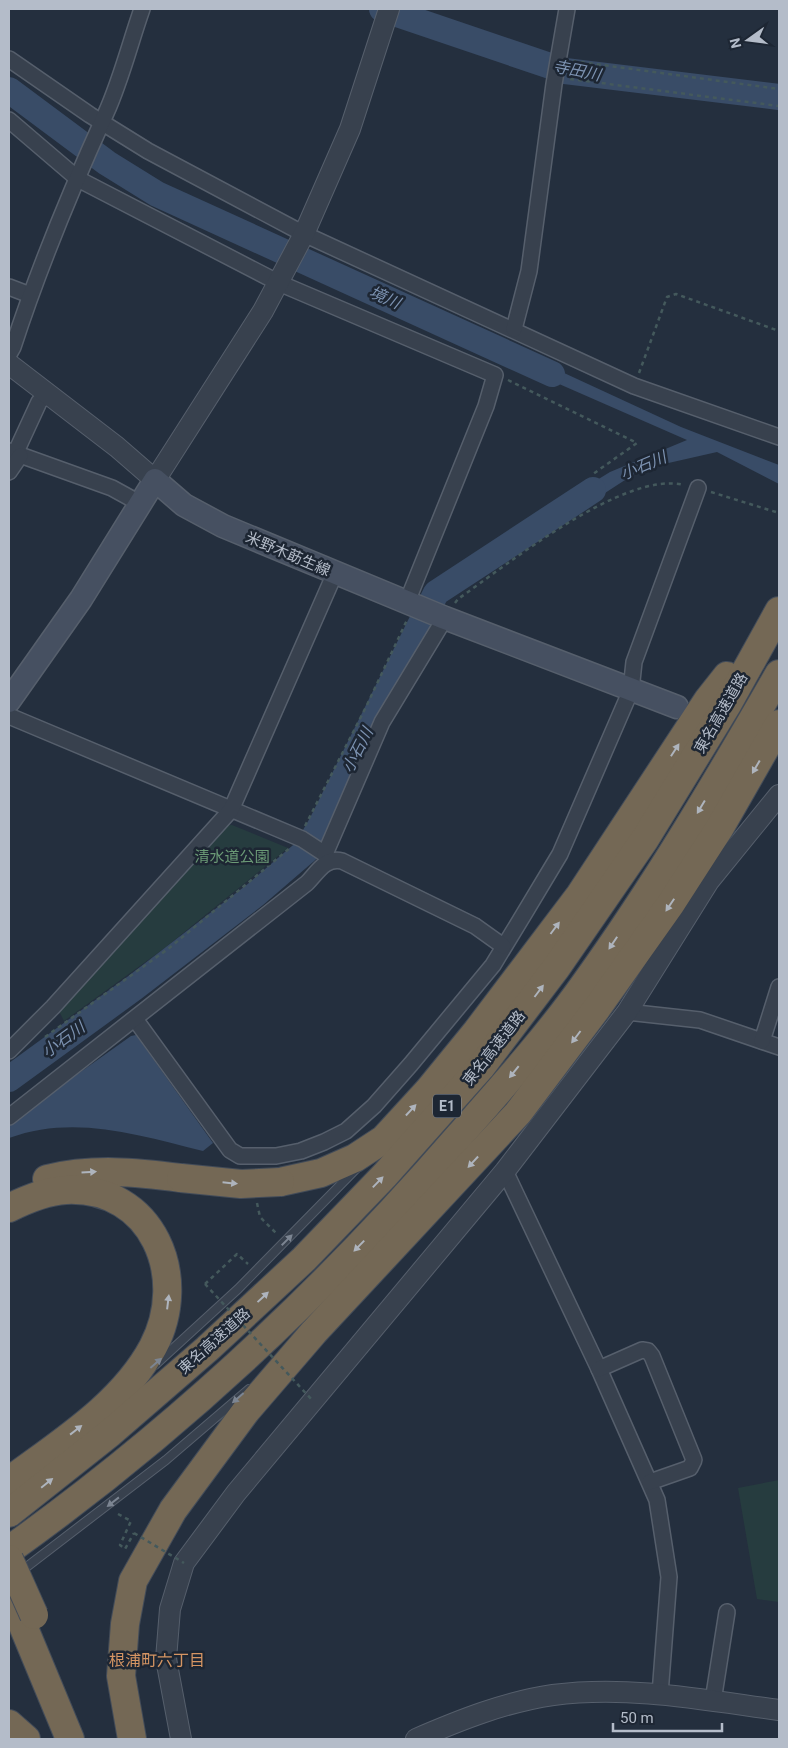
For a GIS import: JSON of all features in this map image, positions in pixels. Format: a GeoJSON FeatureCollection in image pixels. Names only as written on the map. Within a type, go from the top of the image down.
{"type":"FeatureCollection","features":[{"type":"Feature","properties":{"kind":"highway"},"geometry":{"type":"LineString","coordinates":[[9,1194],[49,1178],[82,1172],[128,1172],[241,1184],[280,1182],[300,1179],[338,1167],[384,1139],[428,1091],[477,1031],[574,903],[708,700],[779,610]]}},
{"type":"Feature","properties":{"kind":"highway","name":"東名高速道路"},"geometry":{"type":"LineString","coordinates":[[9,1513],[110,1433],[304,1259],[385,1175],[482,1067],[556,968],[645,839],[727,704],[779,610]]}},
{"type":"Feature","properties":{"kind":"highway","name":"東名高速道路"},"geometry":{"type":"LineString","coordinates":[[9,1550],[139,1452],[228,1374],[327,1280],[416,1187],[506,1083],[583,986],[662,870],[779,674]]}},
{"type":"Feature","properties":{"kind":"highway"},"geometry":{"type":"LineString","coordinates":[[132,1739],[121,1676],[125,1624],[133,1580],[172,1510],[246,1411],[314,1332],[524,1106],[598,1008],[670,905],[719,829],[779,724]]}},
{"type":"Feature","properties":{"kind":"highway"},"geometry":{"type":"LineString","coordinates":[[9,1208],[27,1199],[67,1190],[104,1195],[123,1204],[139,1217],[162,1251],[169,1290],[162,1325],[142,1366],[106,1406],[9,1480]]}},
{"type":"Feature","properties":{"kind":"highway"},"geometry":{"type":"LineString","coordinates":[[9,1560],[70,1739]]}},
{"type":"Feature","properties":{"kind":"highway"},"geometry":{"type":"LineString","coordinates":[[9,1592],[28,1617],[89,1739]]}},
{"type":"Feature","properties":{"kind":"highway"},"geometry":{"type":"LineString","coordinates":[[9,1724],[26,1739]]}},
{"type":"Feature","properties":{"kind":"main road"},"geometry":{"type":"LineString","coordinates":[[9,701],[81,599],[142,504],[155,480]]}},
{"type":"Feature","properties":{"kind":"main road","name":"米野木莇生線"},"geometry":{"type":"LineString","coordinates":[[155,480],[184,504],[223,526],[444,618],[676,707]]}},
{"type":"Feature","properties":{"kind":"street"},"geometry":{"type":"LineString","coordinates":[[9,354],[30,296],[100,124],[142,9]]}},
{"type":"Feature","properties":{"kind":"street"},"geometry":{"type":"LineString","coordinates":[[9,364],[155,480],[219,382],[280,283],[304,234],[350,129],[389,9]]}},
{"type":"Feature","properties":{"kind":"street"},"geometry":{"type":"LineString","coordinates":[[514,329],[529,271],[554,81],[566,9]]}},
{"type":"Feature","properties":{"kind":"street"},"geometry":{"type":"LineString","coordinates":[[9,59],[100,124],[304,234],[514,329],[634,386],[779,437]]}},
{"type":"Feature","properties":{"kind":"street"},"geometry":{"type":"LineString","coordinates":[[9,120],[78,176],[280,283],[495,375],[486,406],[410,603]]}},
{"type":"Feature","properties":{"kind":"street"},"geometry":{"type":"LineString","coordinates":[[9,287],[30,296]]}},
{"type":"Feature","properties":{"kind":"street"},"geometry":{"type":"LineString","coordinates":[[9,472],[15,453],[39,402],[47,394]]}},
{"type":"Feature","properties":{"kind":"street"},"geometry":{"type":"LineString","coordinates":[[15,453],[112,488],[142,504]]}},
{"type":"Feature","properties":{"kind":"street"},"geometry":{"type":"LineString","coordinates":[[135,1019],[230,1150],[240,1156],[276,1156],[301,1151],[324,1142],[346,1130],[374,1106],[494,965],[560,854],[631,690],[634,662],[698,488]]}},
{"type":"Feature","properties":{"kind":"street"},"geometry":{"type":"LineString","coordinates":[[13,1046],[53,1007],[231,810],[335,573]]}},
{"type":"Feature","properties":{"kind":"street"},"geometry":{"type":"LineString","coordinates":[[9,1117],[307,883],[324,864],[324,854],[382,722],[444,618]]}},
{"type":"Feature","properties":{"kind":"street"},"geometry":{"type":"LineString","coordinates":[[9,716],[300,838],[324,854],[474,926],[504,946]]}},
{"type":"Feature","properties":{"kind":"street"},"geometry":{"type":"LineString","coordinates":[[181,1739],[166,1659],[170,1608],[184,1563],[236,1493],[505,1170],[628,1012],[709,881],[779,795]]}},
{"type":"Feature","properties":{"kind":"street"},"geometry":{"type":"LineString","coordinates":[[762,1041],[779,987]]}},
{"type":"Feature","properties":{"kind":"street"},"geometry":{"type":"LineString","coordinates":[[628,1012],[700,1020],[779,1047]]}},
{"type":"Feature","properties":{"kind":"street"},"geometry":{"type":"LineString","coordinates":[[505,1170],[599,1369],[657,1500],[670,1577],[660,1694]]}},
{"type":"Feature","properties":{"kind":"street"},"geometry":{"type":"LineString","coordinates":[[599,1369],[642,1350],[648,1351],[652,1356],[694,1460],[690,1468],[650,1482]]}},
{"type":"Feature","properties":{"kind":"street"},"geometry":{"type":"LineString","coordinates":[[713,1701],[727,1612]]}},
{"type":"Feature","properties":{"kind":"street"},"geometry":{"type":"LineString","coordinates":[[416,1739],[486,1711],[553,1695],[618,1692],[660,1694],[779,1710]]}},
{"type":"Feature","properties":{"kind":"lane"},"geometry":{"type":"LineString","coordinates":[[106,1406],[176,1346],[238,1289],[342,1185],[384,1139]]}},
{"type":"Feature","properties":{"kind":"lane"},"geometry":{"type":"LineString","coordinates":[[266,1374],[314,1332]]}},
{"type":"Feature","properties":{"kind":"lane"},"geometry":{"type":"LineString","coordinates":[[9,1580],[166,1460],[252,1386]]}},
{"type":"Feature","properties":{"kind":"path"},"geometry":{"type":"LineString","coordinates":[[558,59],[779,89]]}},
{"type":"Feature","properties":{"kind":"path"},"geometry":{"type":"LineString","coordinates":[[554,81],[779,106]]}},
{"type":"Feature","properties":{"kind":"path"},"geometry":{"type":"LineString","coordinates":[[634,386],[667,297],[676,294],[779,331]]}},
{"type":"Feature","properties":{"kind":"path"},"geometry":{"type":"LineString","coordinates":[[495,375],[637,443],[593,474]]}},
{"type":"Feature","properties":{"kind":"path"},"geometry":{"type":"LineString","coordinates":[[444,618],[458,599],[584,512],[630,491],[654,484],[680,483],[779,513]]}},
{"type":"Feature","properties":{"kind":"path"},"geometry":{"type":"LineString","coordinates":[[13,1046],[42,1039],[91,1006],[168,949],[289,850],[300,838],[405,625],[410,603]]}},
{"type":"Feature","properties":{"kind":"path"},"geometry":{"type":"LineString","coordinates":[[248,1264],[238,1254],[205,1284],[313,1401]]}},
{"type":"Feature","properties":{"kind":"path"},"geometry":{"type":"LineString","coordinates":[[118,1514],[131,1521],[120,1545],[124,1549],[134,1533],[184,1563]]}},
{"type":"Feature","properties":{"kind":"green space","name":"清水道公園"},"geometry":{"type":"Polygon","coordinates":[[[232,825],[288,848],[166,947],[64,1021],[58,1009],[222,826],[232,825]]]}},
{"type":"Feature","properties":{"kind":"green space"},"geometry":{"type":"Polygon","coordinates":[[[779,1480],[779,1602],[757,1599],[738,1488],[779,1480]]]}},
{"type":"Feature","properties":{"kind":"water"},"geometry":{"type":"Polygon","coordinates":[[[523,354],[681,427],[779,465],[779,484],[717,452],[642,469],[568,517],[558,504],[610,472],[687,440],[518,366],[523,354]]]}},
{"type":"Feature","properties":{"kind":"water"},"geometry":{"type":"Polygon","coordinates":[[[136,1035],[213,1143],[203,1151],[131,1134],[82,1127],[33,1131],[9,1138],[9,1126],[16,1118],[131,1036],[136,1035]]]}},
{"type":"Feature","properties":{"kind":"waterway","name":"寺田川"},"geometry":{"type":"LineString","coordinates":[[382,9],[565,71],[779,97]]}},
{"type":"Feature","properties":{"kind":"waterway","name":"境川"},"geometry":{"type":"LineString","coordinates":[[9,90],[107,163],[157,194],[552,374]]}},
{"type":"Feature","properties":{"kind":"waterway","name":"小石川"},"geometry":{"type":"LineString","coordinates":[[9,1079],[134,988],[256,894],[306,851],[322,823],[436,593],[593,490]]}},
{"type":"Feature","properties":{"kind":"district","name":"根浦町六丁目"},"geometry":{"type":"Point","coordinates":[157,1660]}}]}
